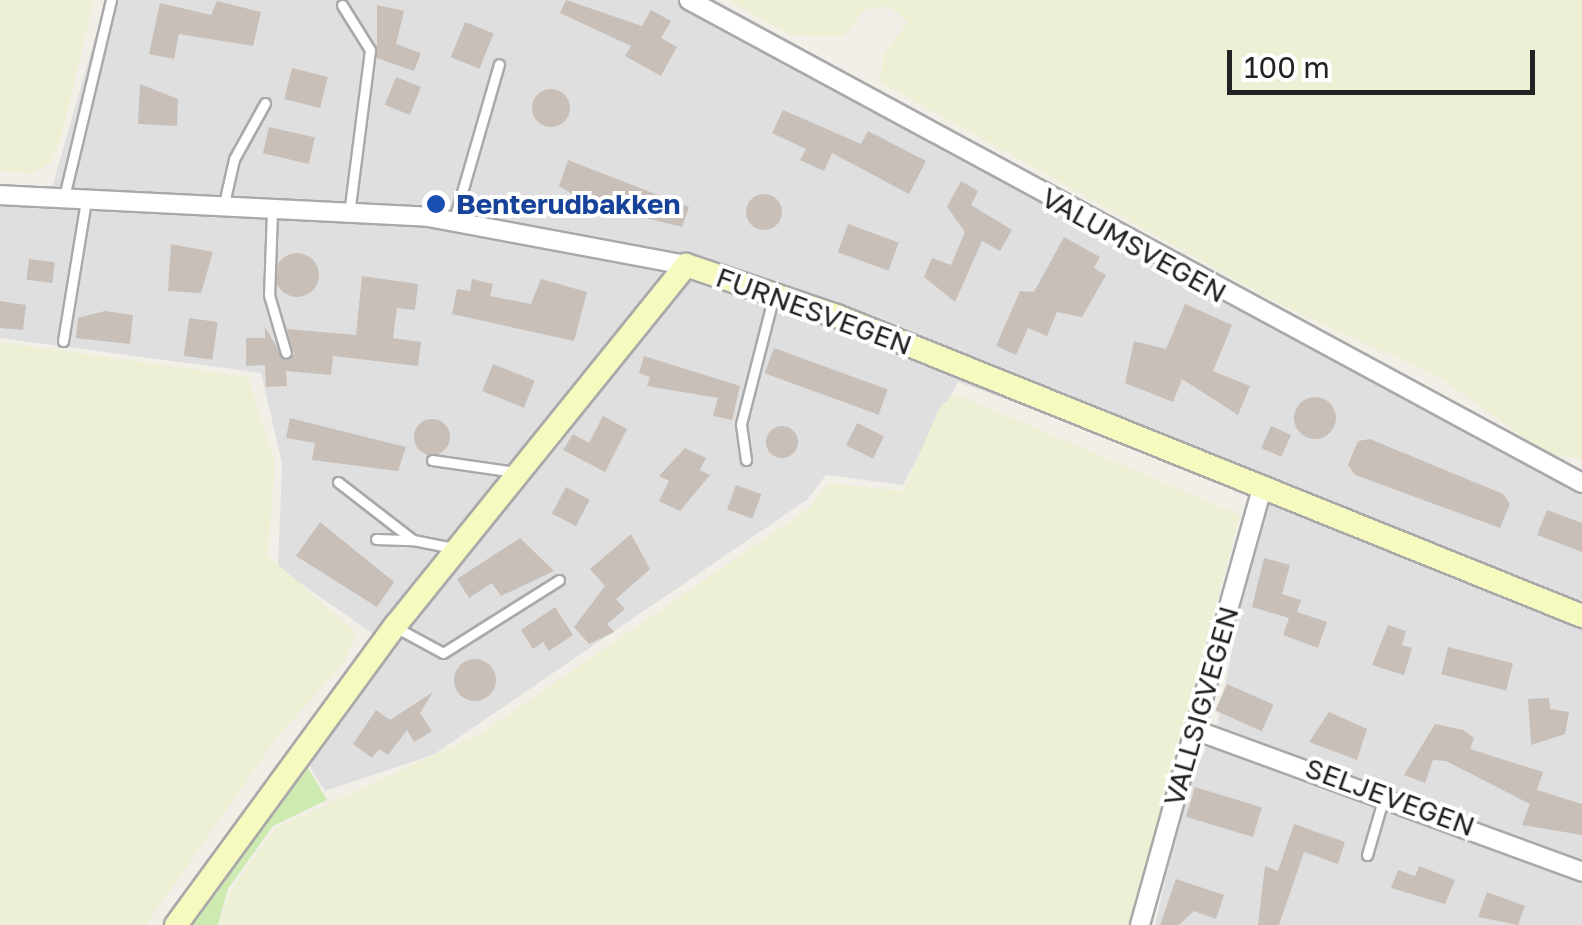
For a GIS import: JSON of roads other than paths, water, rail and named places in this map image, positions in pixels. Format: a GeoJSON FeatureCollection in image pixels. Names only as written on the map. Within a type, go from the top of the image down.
{"type":"FeatureCollection","features":[{"type":"Feature","properties":{"kind":"main road","name":"FURNESVEGEN"},"geometry":{"type":"LineString","coordinates":[[686,266],[774,293],[1582,616]]}},
{"type":"Feature","properties":{"kind":"main road"},"geometry":{"type":"LineString","coordinates":[[176,925],[394,626],[515,472],[686,266]]}},
{"type":"Feature","properties":{"kind":"street","name":"VALUMSVEGEN"},"geometry":{"type":"LineString","coordinates":[[689,0],[1582,483]]}},
{"type":"Feature","properties":{"kind":"street","name":"FURNESVEGEN"},"geometry":{"type":"LineString","coordinates":[[0,194],[223,210],[454,220],[686,266]]}},
{"type":"Feature","properties":{"kind":"street","name":"VALLSIGVEGEN"},"geometry":{"type":"LineString","coordinates":[[1140,925],[1262,488]]}},
{"type":"Feature","properties":{"kind":"street","name":"SELJEVEGEN"},"geometry":{"type":"LineString","coordinates":[[1195,730],[1385,792],[1582,872]]}},
{"type":"Feature","properties":{"kind":"lane"},"geometry":{"type":"LineString","coordinates":[[64,200],[110,0]]}},
{"type":"Feature","properties":{"kind":"lane"},"geometry":{"type":"LineString","coordinates":[[342,5],[370,50],[349,215]]}},
{"type":"Feature","properties":{"kind":"lane"},"geometry":{"type":"LineString","coordinates":[[454,220],[499,64]]}},
{"type":"Feature","properties":{"kind":"lane"},"geometry":{"type":"LineString","coordinates":[[223,210],[234,159],[265,103]]}},
{"type":"Feature","properties":{"kind":"lane"},"geometry":{"type":"LineString","coordinates":[[63,341],[86,202]]}},
{"type":"Feature","properties":{"kind":"lane"},"geometry":{"type":"LineString","coordinates":[[272,211],[270,295],[286,354]]}},
{"type":"Feature","properties":{"kind":"lane"},"geometry":{"type":"LineString","coordinates":[[746,460],[742,424],[774,293]]}},
{"type":"Feature","properties":{"kind":"lane"},"geometry":{"type":"LineString","coordinates":[[432,460],[515,472]]}},
{"type":"Feature","properties":{"kind":"lane"},"geometry":{"type":"LineString","coordinates":[[338,482],[413,540]]}},
{"type":"Feature","properties":{"kind":"lane"},"geometry":{"type":"LineString","coordinates":[[376,540],[413,540],[455,548]]}},
{"type":"Feature","properties":{"kind":"lane"},"geometry":{"type":"LineString","coordinates":[[394,626],[444,652],[559,580]]}},
{"type":"Feature","properties":{"kind":"lane"},"geometry":{"type":"LineString","coordinates":[[1367,854],[1385,792]]}},
{"type":"Feature","properties":{"kind":"place","name":"Benterudbakken"},"geometry":{"type":"Point","coordinates":[436,204]}}]}
